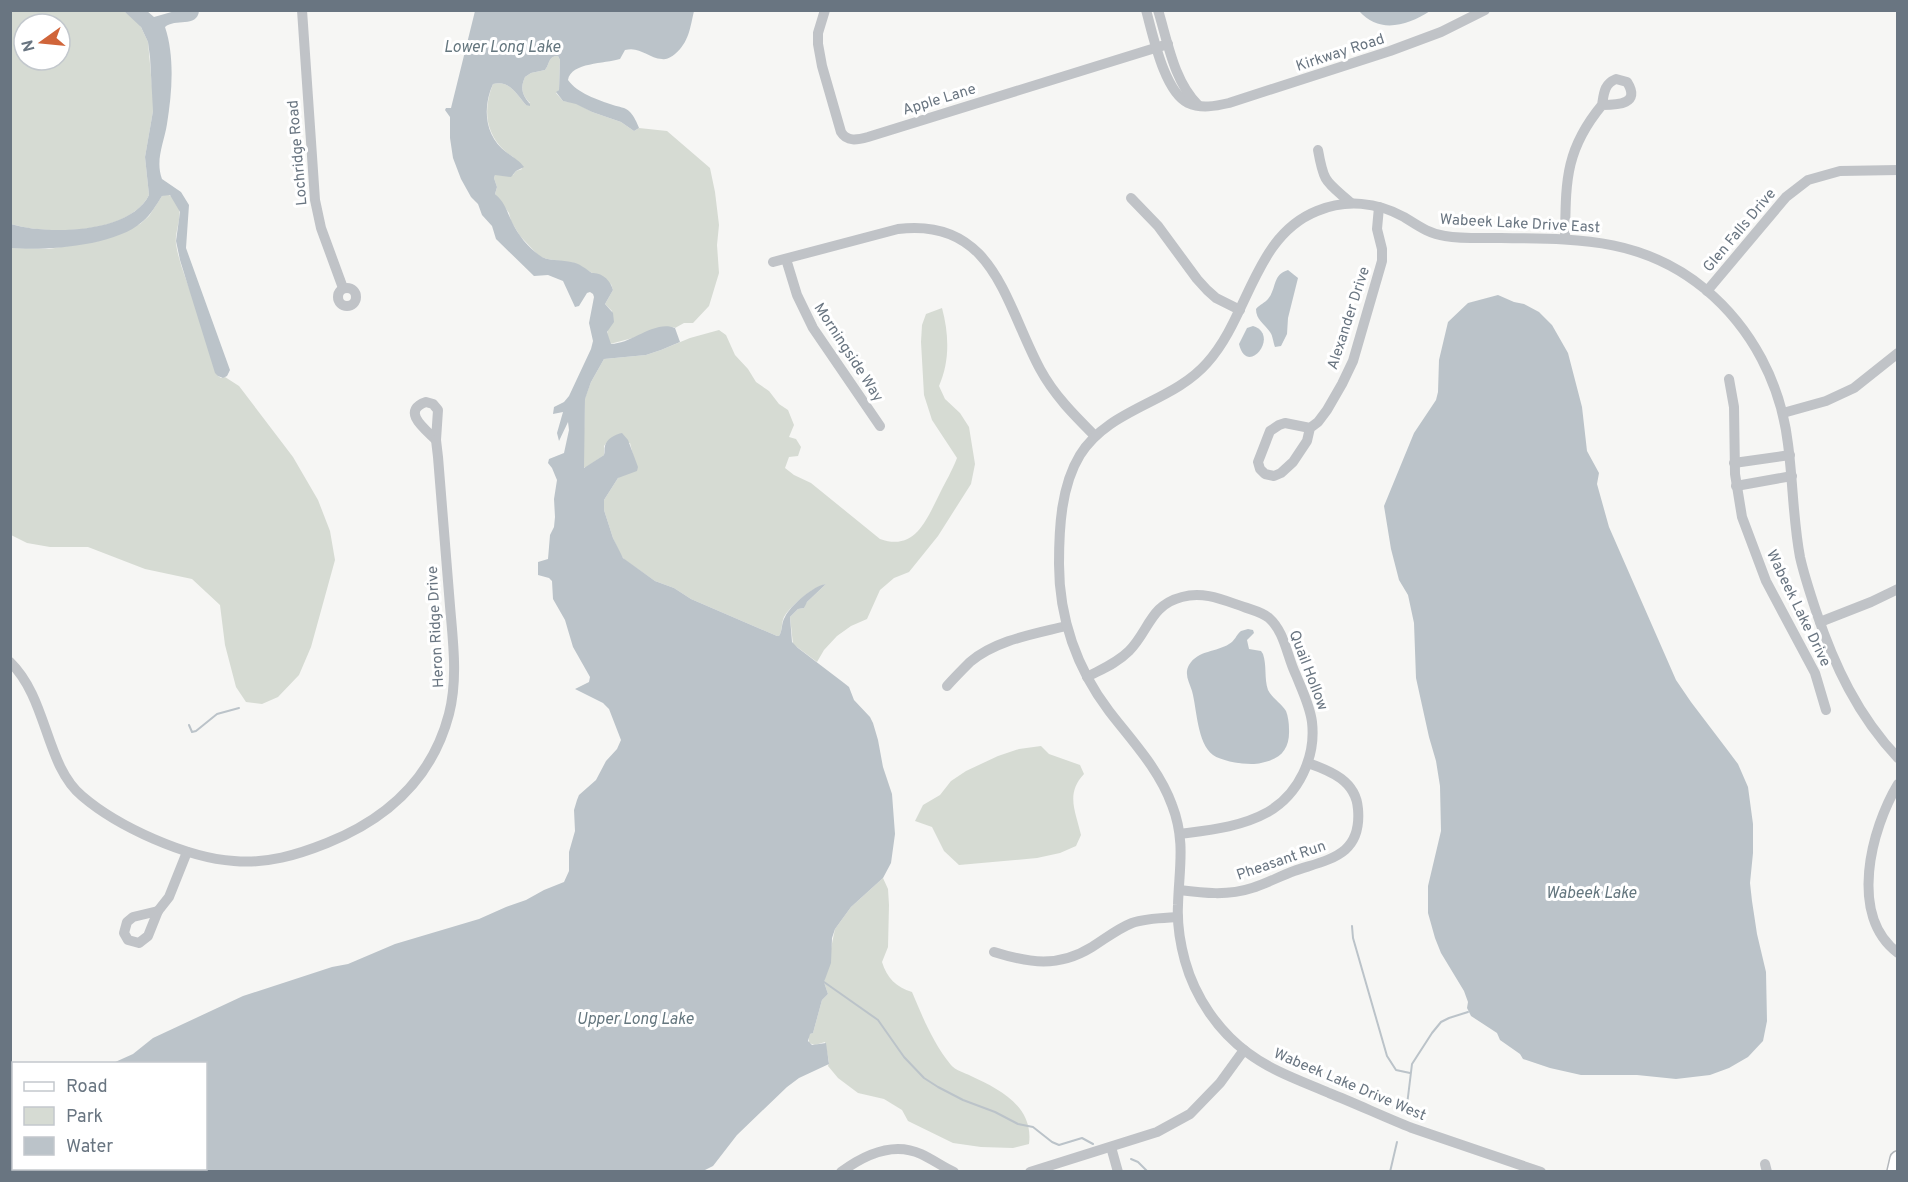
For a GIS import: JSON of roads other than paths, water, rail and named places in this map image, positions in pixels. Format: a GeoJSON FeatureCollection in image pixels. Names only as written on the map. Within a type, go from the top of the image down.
{"type":"FeatureCollection","features":[{"type":"Feature","properties":{"kind":"main road"},"geometry":{"type":"LineString","coordinates":[[1895,1172],[1898,1159]]}},
{"type":"Feature","properties":{"kind":"street","name":"Lochridge Road"},"geometry":{"type":"LineString","coordinates":[[302,10],[316,207],[324,239],[343,288]]}},
{"type":"Feature","properties":{"kind":"street","name":"Apple Lane"},"geometry":{"type":"LineString","coordinates":[[825,10],[818,33],[822,66],[841,132],[852,140],[868,137],[1163,45]]}},
{"type":"Feature","properties":{"kind":"street","name":"Kirkway Road"},"geometry":{"type":"LineString","coordinates":[[1146,10],[1163,45]]}},
{"type":"Feature","properties":{"kind":"street","name":"Kirkway Road"},"geometry":{"type":"LineString","coordinates":[[1158,10],[1164,70],[1178,95],[1186,102],[1208,107],[1229,103],[1389,51],[1441,32],[1485,10]]}},
{"type":"Feature","properties":{"kind":"street"},"geometry":{"type":"LineString","coordinates":[[1566,239],[1566,190],[1572,155],[1585,128],[1602,105]]}},
{"type":"Feature","properties":{"kind":"street"},"geometry":{"type":"LineString","coordinates":[[1318,150],[1324,178],[1332,188],[1351,203]]}},
{"type":"Feature","properties":{"kind":"street","name":"Glen Falls Drive"},"geometry":{"type":"LineString","coordinates":[[1707,291],[1786,197],[1808,180],[1830,172],[1898,170]]}},
{"type":"Feature","properties":{"kind":"street"},"geometry":{"type":"LineString","coordinates":[[1131,198],[1158,226],[1207,291],[1240,310]]}},
{"type":"Feature","properties":{"kind":"street","name":"Wabeek Lake Drive East"},"geometry":{"type":"LineString","coordinates":[[1095,436],[1113,422],[1193,377],[1203,369],[1220,347],[1271,249],[1287,229],[1326,207],[1351,203],[1379,207],[1400,215],[1424,230],[1448,237],[1566,239],[1599,242],[1637,251],[1671,267],[1707,291],[1737,321],[1757,350],[1772,381],[1783,413],[1790,455],[1800,557],[1820,622],[1835,663],[1853,699],[1881,740],[1898,758]]}},
{"type":"Feature","properties":{"kind":"street","name":"Alexander Drive"},"geometry":{"type":"LineString","coordinates":[[1310,428],[1285,423],[1279,424],[1270,431],[1258,462],[1260,469],[1265,474],[1274,476],[1293,462],[1307,441],[1310,428],[1327,410],[1353,361],[1382,261],[1382,249],[1377,229],[1379,207]]}},
{"type":"Feature","properties":{"kind":"street"},"geometry":{"type":"LineString","coordinates":[[773,262],[888,231],[908,228],[938,231],[966,243],[980,254],[998,277],[1049,385],[1095,436]]}},
{"type":"Feature","properties":{"kind":"street","name":"Morningside Way"},"geometry":{"type":"LineString","coordinates":[[786,259],[797,295],[809,322],[880,426]]}},
{"type":"Feature","properties":{"kind":"street"},"geometry":{"type":"LineString","coordinates":[[1783,413],[1826,401],[1854,388],[1898,353]]}},
{"type":"Feature","properties":{"kind":"street","name":"Wabeek Lake Drive"},"geometry":{"type":"LineString","coordinates":[[1730,379],[1734,407],[1734,463],[1742,517],[1774,597],[1810,664],[1826,710]]}},
{"type":"Feature","properties":{"kind":"street","name":"Wabeek Lake Drive West"},"geometry":{"type":"LineString","coordinates":[[1095,436],[1077,460],[1069,477],[1064,498],[1059,568],[1060,594],[1066,626],[1087,677],[1102,701],[1158,775],[1170,800],[1180,834],[1182,854],[1178,917],[1184,958],[1196,990],[1211,1015],[1244,1050],[1284,1074],[1403,1124],[1541,1172]]}},
{"type":"Feature","properties":{"kind":"street","name":"Heron Ridge Drive"},"geometry":{"type":"LineString","coordinates":[[10,662],[23,676],[32,691],[59,762],[75,789],[98,808],[124,824],[187,852],[216,859],[244,862],[280,858],[311,850],[353,832],[377,818],[407,792],[431,759],[449,716],[454,672],[435,440]]}},
{"type":"Feature","properties":{"kind":"street"},"geometry":{"type":"LineString","coordinates":[[1734,463],[1790,455]]}},
{"type":"Feature","properties":{"kind":"street"},"geometry":{"type":"LineString","coordinates":[[1736,486],[1792,476]]}},
{"type":"Feature","properties":{"kind":"street"},"geometry":{"type":"LineString","coordinates":[[1820,622],[1898,589]]}},
{"type":"Feature","properties":{"kind":"street","name":"Quail Hollow"},"geometry":{"type":"LineString","coordinates":[[1087,677],[1116,662],[1129,651],[1141,637],[1154,613],[1160,608],[1174,600],[1190,596],[1209,596],[1263,614],[1269,618],[1280,633],[1309,708],[1313,742],[1308,763],[1291,792],[1269,811],[1231,826],[1180,834]]}},
{"type":"Feature","properties":{"kind":"street"},"geometry":{"type":"LineString","coordinates":[[947,686],[970,662],[989,650],[1016,639],[1066,626]]}},
{"type":"Feature","properties":{"kind":"street","name":"Pheasant Run"},"geometry":{"type":"LineString","coordinates":[[1179,890],[1214,893],[1244,891],[1324,862],[1343,852],[1352,842],[1357,830],[1359,812],[1355,797],[1350,787],[1336,774],[1308,763]]}},
{"type":"Feature","properties":{"kind":"street"},"geometry":{"type":"LineString","coordinates":[[1898,784],[1887,801],[1879,823],[1869,877],[1874,922],[1885,942],[1898,953]]}},
{"type":"Feature","properties":{"kind":"street"},"geometry":{"type":"LineString","coordinates":[[158,911],[169,897],[187,852]]}},
{"type":"Feature","properties":{"kind":"street"},"geometry":{"type":"LineString","coordinates":[[994,952],[1028,962],[1061,960],[1088,950],[1131,924],[1149,919],[1178,917]]}},
{"type":"Feature","properties":{"kind":"street"},"geometry":{"type":"LineString","coordinates":[[1030,1172],[1157,1132],[1190,1114],[1220,1083],[1244,1050]]}},
{"type":"Feature","properties":{"kind":"street"},"geometry":{"type":"LineString","coordinates":[[1111,1147],[1118,1172]]}},
{"type":"Feature","properties":{"kind":"street"},"geometry":{"type":"LineString","coordinates":[[841,1172],[864,1157],[878,1152],[901,1149],[919,1153],[954,1172]]}},
{"type":"Feature","properties":{"kind":"water"},"geometry":{"type":"Polygon","coordinates":[[[124,11],[147,11],[154,17],[175,11],[199,11],[197,16],[190,21],[169,24],[165,27],[170,50],[171,88],[159,165],[162,179],[181,192],[189,205],[186,248],[230,370],[223,378],[215,373],[180,260],[176,241],[180,212],[170,195],[162,196],[142,222],[115,237],[80,245],[42,249],[11,248],[11,224],[26,228],[65,230],[106,224],[124,218],[139,208],[149,195],[145,157],[153,111],[148,42],[141,27],[124,11]]]}},
{"type":"Feature","properties":{"kind":"water","name":"Upper Long Lake"},"geometry":{"type":"Polygon","coordinates":[[[475,11],[694,11],[686,40],[680,49],[669,58],[657,58],[630,49],[625,50],[620,59],[582,67],[570,74],[568,80],[582,92],[630,112],[639,128],[634,131],[621,122],[563,101],[556,92],[559,90],[560,60],[558,56],[551,59],[545,70],[525,77],[523,91],[530,106],[526,105],[508,86],[493,84],[487,102],[490,130],[499,145],[524,167],[511,177],[495,175],[497,187],[495,194],[520,236],[539,255],[546,259],[577,264],[608,280],[613,290],[605,304],[613,313],[614,322],[607,332],[611,344],[667,326],[675,328],[680,342],[646,355],[604,359],[591,382],[585,399],[584,468],[604,455],[609,439],[622,433],[628,440],[638,467],[637,471],[618,478],[604,500],[604,510],[613,538],[623,558],[655,581],[777,636],[792,607],[809,592],[826,584],[807,602],[804,608],[798,609],[790,617],[792,642],[849,687],[854,700],[870,717],[892,794],[895,834],[891,863],[883,878],[851,907],[835,929],[832,938],[831,963],[824,982],[828,994],[822,1000],[813,1033],[810,1034],[808,1041],[812,1045],[826,1043],[829,1064],[799,1078],[787,1087],[737,1135],[713,1166],[703,1171],[11,1171],[10,1094],[12,1094],[12,1170],[207,1170],[207,1062],[115,1062],[133,1054],[153,1038],[243,996],[348,964],[395,944],[479,919],[564,882],[569,871],[569,852],[575,831],[574,810],[577,800],[579,795],[596,780],[621,740],[609,709],[603,703],[575,689],[589,682],[590,677],[573,647],[565,620],[553,599],[552,581],[538,575],[538,562],[548,559],[550,535],[555,517],[554,499],[557,480],[548,463],[549,459],[564,453],[569,430],[568,422],[559,441],[557,433],[563,412],[553,414],[554,407],[564,402],[569,396],[591,349],[593,341],[589,323],[594,297],[590,292],[587,293],[579,306],[575,307],[563,281],[548,275],[534,276],[496,239],[492,226],[482,215],[478,204],[471,197],[461,179],[453,158],[450,117],[445,110],[451,108],[475,11]]]}},
{"type":"Feature","properties":{"kind":"water"},"geometry":{"type":"Polygon","coordinates":[[[1359,11],[1430,11],[1403,24],[1384,25],[1375,23],[1359,11]]]}},
{"type":"Feature","properties":{"kind":"water"},"geometry":{"type":"Polygon","coordinates":[[[1288,270],[1298,278],[1288,318],[1287,334],[1281,346],[1275,347],[1271,334],[1259,319],[1256,309],[1271,295],[1279,275],[1288,270]]]}},
{"type":"Feature","properties":{"kind":"water","name":"Wabeek Lake"},"geometry":{"type":"Polygon","coordinates":[[[1498,295],[1539,312],[1552,325],[1568,353],[1582,407],[1587,451],[1599,473],[1597,484],[1609,527],[1676,680],[1738,764],[1748,787],[1753,824],[1750,883],[1757,934],[1766,972],[1767,1021],[1763,1041],[1748,1057],[1729,1068],[1710,1075],[1676,1079],[1637,1075],[1581,1075],[1523,1059],[1520,1054],[1500,1040],[1497,1033],[1471,1016],[1464,991],[1441,953],[1428,913],[1428,886],[1441,831],[1440,786],[1416,678],[1414,623],[1408,595],[1399,580],[1391,549],[1384,506],[1414,433],[1436,400],[1439,360],[1448,322],[1468,303],[1498,295]]]}},
{"type":"Feature","properties":{"kind":"water"},"geometry":{"type":"Polygon","coordinates":[[[1253,326],[1261,331],[1264,337],[1263,345],[1254,356],[1248,357],[1243,353],[1239,344],[1247,328],[1253,326]]]}},
{"type":"Feature","properties":{"kind":"water"},"geometry":{"type":"Polygon","coordinates":[[[1253,630],[1254,633],[1247,640],[1249,649],[1261,651],[1263,654],[1268,690],[1286,711],[1289,724],[1288,742],[1283,752],[1274,759],[1256,764],[1223,760],[1208,750],[1198,725],[1187,675],[1189,665],[1193,660],[1202,654],[1224,647],[1241,631],[1253,630]]]}},
{"type":"Feature","properties":{"kind":"waterway"},"geometry":{"type":"LineString","coordinates":[[189,725],[192,732],[196,731],[217,714],[239,708]]}},
{"type":"Feature","properties":{"kind":"waterway"},"geometry":{"type":"LineString","coordinates":[[1352,926],[1353,938],[1387,1056],[1396,1070],[1410,1073]]}},
{"type":"Feature","properties":{"kind":"waterway"},"geometry":{"type":"LineString","coordinates":[[824,982],[878,1020],[904,1057],[924,1078],[938,1087],[1018,1124],[1033,1127],[1059,1145],[1082,1138],[1093,1144]]}},
{"type":"Feature","properties":{"kind":"waterway"},"geometry":{"type":"LineString","coordinates":[[1407,1105],[1412,1064],[1432,1033],[1441,1022],[1468,1012]]}},
{"type":"Feature","properties":{"kind":"waterway"},"geometry":{"type":"LineString","coordinates":[[1390,1172],[1397,1142]]}},
{"type":"Feature","properties":{"kind":"waterway"},"geometry":{"type":"LineString","coordinates":[[1131,1159],[1138,1162],[1148,1172]]}},
{"type":"Feature","properties":{"kind":"water label","name":"Lower Long Lake"},"geometry":{"type":"Point","coordinates":[502,46]}}]}
